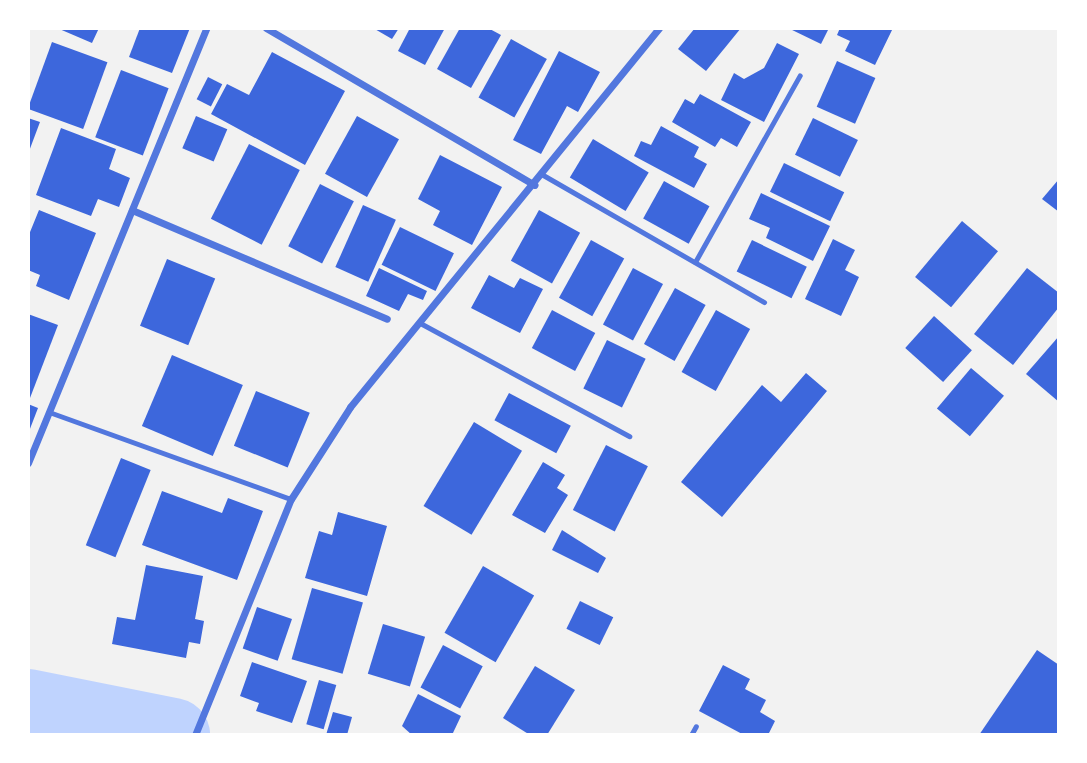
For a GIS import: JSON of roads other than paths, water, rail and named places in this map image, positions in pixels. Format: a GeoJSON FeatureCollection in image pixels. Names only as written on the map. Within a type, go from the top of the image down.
{"type":"FeatureCollection","features":[{"type":"Feature","properties":{"kind":"street"},"geometry":{"type":"LineString","coordinates":[[28,463],[206,28]]}},
{"type":"Feature","properties":{"kind":"street"},"geometry":{"type":"LineString","coordinates":[[266,28],[535,185]]}},
{"type":"Feature","properties":{"kind":"street"},"geometry":{"type":"LineString","coordinates":[[195,735],[291,499],[350,407],[535,185],[659,28]]}},
{"type":"Feature","properties":{"kind":"street"},"geometry":{"type":"LineString","coordinates":[[132,210],[387,319]]}},
{"type":"Feature","properties":{"kind":"lane"},"geometry":{"type":"LineString","coordinates":[[695,262],[800,75]]}},
{"type":"Feature","properties":{"kind":"lane"},"geometry":{"type":"LineString","coordinates":[[543,175],[764,302]]}},
{"type":"Feature","properties":{"kind":"lane"},"geometry":{"type":"LineString","coordinates":[[420,323],[628,436]]}},
{"type":"Feature","properties":{"kind":"lane"},"geometry":{"type":"LineString","coordinates":[[49,412],[291,499]]}},
{"type":"Feature","properties":{"kind":"lane"},"geometry":{"type":"LineString","coordinates":[[691,735],[696,726]]}},
{"type":"Feature","properties":{"kind":"waterway"},"geometry":{"type":"LineString","coordinates":[[28,706],[173,735]]}}]}
